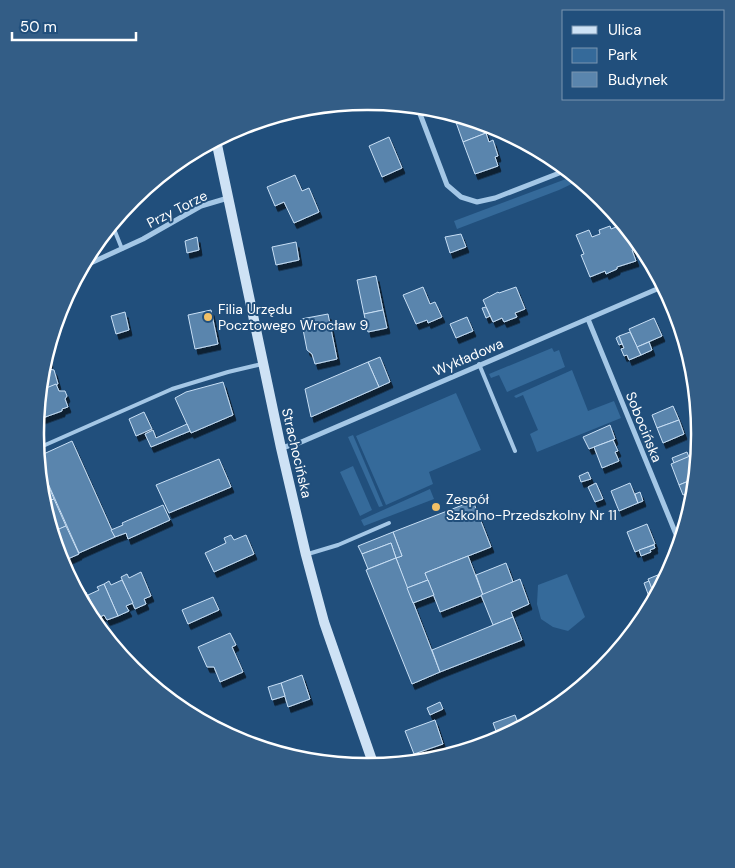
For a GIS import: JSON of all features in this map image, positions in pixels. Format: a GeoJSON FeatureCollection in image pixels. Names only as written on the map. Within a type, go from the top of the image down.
{"type":"FeatureCollection","features":[{"type":"Feature","properties":{"kind":"main road","name":"Strachocińska"},"geometry":{"type":"LineString","coordinates":[[218,148],[306,555],[324,622],[371,758]]}},
{"type":"Feature","properties":{"kind":"street"},"geometry":{"type":"LineString","coordinates":[[419,114],[447,185],[461,197],[477,202],[496,198],[559,173]]}},
{"type":"Feature","properties":{"kind":"street","name":"Przy Torze"},"geometry":{"type":"LineString","coordinates":[[93,262],[122,249],[201,206],[228,198]]}},
{"type":"Feature","properties":{"kind":"street","name":"Wykładowa"},"geometry":{"type":"LineString","coordinates":[[282,448],[299,443],[657,289]]}},
{"type":"Feature","properties":{"kind":"street","name":"Sobocińska"},"geometry":{"type":"LineString","coordinates":[[588,319],[676,533]]}},
{"type":"Feature","properties":{"kind":"lane"},"geometry":{"type":"LineString","coordinates":[[115,232],[122,249]]}},
{"type":"Feature","properties":{"kind":"lane"},"geometry":{"type":"LineString","coordinates":[[44,445],[172,389],[228,372],[264,364]]}},
{"type":"Feature","properties":{"kind":"lane"},"geometry":{"type":"LineString","coordinates":[[479,364],[515,451]]}},
{"type":"Feature","properties":{"kind":"lane"},"geometry":{"type":"LineString","coordinates":[[306,555],[338,545],[389,523]]}},
{"type":"Feature","properties":{"kind":"green space"},"geometry":{"type":"Polygon","coordinates":[[[567,179],[573,184],[457,229],[454,221],[567,179]]]}},
{"type":"Feature","properties":{"kind":"green space"},"geometry":{"type":"Polygon","coordinates":[[[552,348],[554,352],[559,350],[565,367],[507,392],[499,375],[491,378],[489,374],[552,348]]]}},
{"type":"Feature","properties":{"kind":"green space"},"geometry":{"type":"Polygon","coordinates":[[[572,370],[588,411],[614,401],[621,418],[537,452],[530,434],[538,430],[523,395],[516,398],[514,396],[572,370]]]}},
{"type":"Feature","properties":{"kind":"green space"},"geometry":{"type":"Polygon","coordinates":[[[456,393],[481,450],[429,472],[433,484],[386,505],[356,436],[456,393]]]}},
{"type":"Feature","properties":{"kind":"green space"},"geometry":{"type":"Polygon","coordinates":[[[353,435],[383,506],[379,507],[348,437],[353,435]]]}},
{"type":"Feature","properties":{"kind":"green space"},"geometry":{"type":"Polygon","coordinates":[[[353,466],[372,510],[360,516],[340,472],[353,466]]]}},
{"type":"Feature","properties":{"kind":"green space"},"geometry":{"type":"Polygon","coordinates":[[[430,489],[434,499],[364,526],[361,520],[430,489]]]}},
{"type":"Feature","properties":{"kind":"green space"},"geometry":{"type":"Polygon","coordinates":[[[567,574],[585,617],[568,631],[553,627],[541,619],[537,604],[538,585],[567,574]]]}},
{"type":"Feature","properties":{"kind":"building"},"geometry":{"type":"Polygon","coordinates":[[[456,122],[486,133],[486,133],[463,142],[456,122]]]}},
{"type":"Feature","properties":{"kind":"building"},"geometry":{"type":"Polygon","coordinates":[[[486,133],[489,142],[493,140],[498,156],[495,157],[498,166],[475,174],[463,142],[486,133]]]}},
{"type":"Feature","properties":{"kind":"building"},"geometry":{"type":"Polygon","coordinates":[[[389,137],[402,168],[382,177],[369,146],[389,137]]]}},
{"type":"Feature","properties":{"kind":"building"},"geometry":{"type":"Polygon","coordinates":[[[295,175],[302,191],[309,188],[319,212],[294,223],[284,202],[275,206],[267,187],[295,175]]]}},
{"type":"Feature","properties":{"kind":"building"},"geometry":{"type":"Polygon","coordinates":[[[610,226],[611,229],[616,227],[624,237],[633,249],[632,250],[636,261],[617,267],[617,269],[606,274],[605,271],[590,277],[581,255],[584,254],[576,235],[589,230],[592,237],[600,234],[599,230],[610,226]]]}},
{"type":"Feature","properties":{"kind":"building"},"geometry":{"type":"Polygon","coordinates":[[[461,234],[466,247],[450,253],[445,237],[461,234]]]}},
{"type":"Feature","properties":{"kind":"building"},"geometry":{"type":"Polygon","coordinates":[[[197,237],[199,250],[187,253],[185,241],[197,237]]]}},
{"type":"Feature","properties":{"kind":"building"},"geometry":{"type":"Polygon","coordinates":[[[296,242],[299,260],[276,265],[272,247],[296,242]]]}},
{"type":"Feature","properties":{"kind":"building"},"geometry":{"type":"Polygon","coordinates":[[[376,276],[383,310],[364,314],[357,280],[376,276]]]}},
{"type":"Feature","properties":{"kind":"building"},"geometry":{"type":"Polygon","coordinates":[[[423,287],[430,304],[435,302],[442,317],[428,323],[427,320],[416,324],[403,295],[423,287]]]}},
{"type":"Feature","properties":{"kind":"building"},"geometry":{"type":"Polygon","coordinates":[[[516,287],[525,309],[515,313],[517,317],[504,322],[502,318],[493,322],[483,300],[498,292],[516,287]]]}},
{"type":"Feature","properties":{"kind":"building"},"geometry":{"type":"Polygon","coordinates":[[[486,307],[490,316],[486,318],[482,308],[486,307]]]}},
{"type":"Feature","properties":{"kind":"building"},"geometry":{"type":"Polygon","coordinates":[[[211,310],[218,344],[195,349],[188,315],[211,310]]]}},
{"type":"Feature","properties":{"kind":"building"},"geometry":{"type":"Polygon","coordinates":[[[383,310],[387,328],[368,332],[364,314],[383,310]]]}},
{"type":"Feature","properties":{"kind":"building"},"geometry":{"type":"Polygon","coordinates":[[[125,312],[129,330],[116,334],[111,316],[125,312]]]}},
{"type":"Feature","properties":{"kind":"building"},"geometry":{"type":"Polygon","coordinates":[[[328,314],[337,359],[315,364],[312,354],[307,350],[301,319],[328,314]]]}},
{"type":"Feature","properties":{"kind":"building"},"geometry":{"type":"Polygon","coordinates":[[[467,317],[473,331],[456,338],[450,324],[467,317]]]}},
{"type":"Feature","properties":{"kind":"building"},"geometry":{"type":"Polygon","coordinates":[[[654,318],[662,336],[637,347],[629,329],[654,318]]]}},
{"type":"Feature","properties":{"kind":"building"},"geometry":{"type":"Polygon","coordinates":[[[630,332],[641,355],[629,360],[627,355],[624,356],[621,349],[624,348],[619,336],[630,332]]]}},
{"type":"Feature","properties":{"kind":"building"},"geometry":{"type":"Polygon","coordinates":[[[619,336],[622,344],[619,345],[616,338],[619,336]]]}},
{"type":"Feature","properties":{"kind":"building"},"geometry":{"type":"Polygon","coordinates":[[[649,342],[652,350],[641,355],[637,347],[649,342]]]}},
{"type":"Feature","properties":{"kind":"building"},"geometry":{"type":"Polygon","coordinates":[[[380,357],[390,382],[379,387],[368,362],[380,357]]]}},
{"type":"Feature","properties":{"kind":"building"},"geometry":{"type":"Polygon","coordinates":[[[368,362],[379,387],[311,417],[305,389],[368,362]]]}},
{"type":"Feature","properties":{"kind":"building"},"geometry":{"type":"Polygon","coordinates":[[[50,369],[54,370],[58,384],[48,388],[50,369]]]}},
{"type":"Feature","properties":{"kind":"building"},"geometry":{"type":"Polygon","coordinates":[[[223,382],[233,415],[191,433],[175,398],[186,392],[223,382]]]}},
{"type":"Feature","properties":{"kind":"building"},"geometry":{"type":"Polygon","coordinates":[[[56,384],[59,391],[65,391],[68,407],[44,417],[44,413],[48,387],[56,384]]]}},
{"type":"Feature","properties":{"kind":"building"},"geometry":{"type":"Polygon","coordinates":[[[673,406],[679,420],[657,428],[652,415],[673,406]]]}},
{"type":"Feature","properties":{"kind":"building"},"geometry":{"type":"Polygon","coordinates":[[[144,412],[152,429],[136,436],[129,419],[144,412]]]}},
{"type":"Feature","properties":{"kind":"building"},"geometry":{"type":"Polygon","coordinates":[[[679,420],[684,434],[663,443],[657,428],[679,420]]]}},
{"type":"Feature","properties":{"kind":"building"},"geometry":{"type":"Polygon","coordinates":[[[187,424],[190,431],[151,447],[145,434],[153,430],[156,438],[187,424]]]}},
{"type":"Feature","properties":{"kind":"building"},"geometry":{"type":"Polygon","coordinates":[[[610,425],[615,439],[589,449],[583,437],[610,425]]]}},
{"type":"Feature","properties":{"kind":"building"},"geometry":{"type":"Polygon","coordinates":[[[613,440],[618,451],[615,452],[619,461],[602,468],[594,447],[613,440]]]}},
{"type":"Feature","properties":{"kind":"building"},"geometry":{"type":"Polygon","coordinates":[[[72,441],[115,537],[79,553],[48,484],[44,454],[72,441]]]}},
{"type":"Feature","properties":{"kind":"building"},"geometry":{"type":"Polygon","coordinates":[[[687,452],[689,457],[674,463],[672,458],[687,452]]]}},
{"type":"Feature","properties":{"kind":"building"},"geometry":{"type":"Polygon","coordinates":[[[690,456],[687,482],[679,485],[671,464],[690,456]]]}},
{"type":"Feature","properties":{"kind":"building"},"geometry":{"type":"Polygon","coordinates":[[[219,459],[231,487],[169,513],[156,485],[219,459]]]}},
{"type":"Feature","properties":{"kind":"building"},"geometry":{"type":"Polygon","coordinates":[[[588,472],[591,479],[581,482],[579,476],[588,472]]]}},
{"type":"Feature","properties":{"kind":"building"},"geometry":{"type":"Polygon","coordinates":[[[687,482],[685,494],[683,495],[679,485],[687,482]]]}},
{"type":"Feature","properties":{"kind":"building"},"geometry":{"type":"Polygon","coordinates":[[[596,483],[603,499],[595,502],[588,487],[596,483]]]}},
{"type":"Feature","properties":{"kind":"building"},"geometry":{"type":"Polygon","coordinates":[[[630,483],[638,503],[619,511],[611,491],[630,483]]]}},
{"type":"Feature","properties":{"kind":"building"},"geometry":{"type":"Polygon","coordinates":[[[48,486],[54,499],[51,500],[48,486]]]}},
{"type":"Feature","properties":{"kind":"building"},"geometry":{"type":"Polygon","coordinates":[[[640,492],[643,501],[638,503],[635,494],[640,492]]]}},
{"type":"Feature","properties":{"kind":"building"},"geometry":{"type":"Polygon","coordinates":[[[54,499],[66,526],[58,529],[55,518],[51,500],[54,499]]]}},
{"type":"Feature","properties":{"kind":"building"},"geometry":{"type":"Polygon","coordinates":[[[473,501],[491,547],[425,573],[428,580],[407,588],[396,558],[402,556],[393,532],[473,501]]]}},
{"type":"Feature","properties":{"kind":"building"},"geometry":{"type":"Polygon","coordinates":[[[163,505],[170,520],[128,539],[126,533],[115,537],[111,530],[123,525],[122,523],[163,505]]]}},
{"type":"Feature","properties":{"kind":"building"},"geometry":{"type":"Polygon","coordinates":[[[647,524],[655,544],[635,552],[627,532],[647,524]]]}},
{"type":"Feature","properties":{"kind":"building"},"geometry":{"type":"Polygon","coordinates":[[[66,526],[79,554],[68,559],[58,529],[66,526]]]}},
{"type":"Feature","properties":{"kind":"building"},"geometry":{"type":"Polygon","coordinates":[[[393,532],[402,556],[396,558],[391,543],[362,554],[358,546],[393,532]]]}},
{"type":"Feature","properties":{"kind":"building"},"geometry":{"type":"Polygon","coordinates":[[[231,535],[234,540],[246,535],[254,554],[214,572],[205,553],[226,543],[224,538],[231,535]]]}},
{"type":"Feature","properties":{"kind":"building"},"geometry":{"type":"Polygon","coordinates":[[[391,543],[396,558],[368,569],[362,554],[391,543]]]}},
{"type":"Feature","properties":{"kind":"building"},"geometry":{"type":"Polygon","coordinates":[[[654,545],[655,548],[650,550],[651,552],[641,556],[639,550],[654,545]]]}},
{"type":"Feature","properties":{"kind":"building"},"geometry":{"type":"Polygon","coordinates":[[[468,556],[483,595],[440,612],[425,573],[468,556]]]}},
{"type":"Feature","properties":{"kind":"building"},"geometry":{"type":"Polygon","coordinates":[[[396,558],[440,672],[412,684],[366,570],[396,558]]]}},
{"type":"Feature","properties":{"kind":"building"},"geometry":{"type":"Polygon","coordinates":[[[506,563],[513,582],[483,595],[476,575],[506,563]]]}},
{"type":"Feature","properties":{"kind":"building"},"geometry":{"type":"Polygon","coordinates":[[[141,572],[151,596],[144,599],[146,604],[135,609],[121,577],[127,574],[129,578],[141,572]]]}},
{"type":"Feature","properties":{"kind":"building"},"geometry":{"type":"Polygon","coordinates":[[[659,574],[652,589],[648,579],[659,574]]]}},
{"type":"Feature","properties":{"kind":"building"},"geometry":{"type":"Polygon","coordinates":[[[520,579],[529,604],[511,612],[513,617],[493,625],[481,595],[520,579]]]}},
{"type":"Feature","properties":{"kind":"building"},"geometry":{"type":"Polygon","coordinates":[[[122,580],[133,603],[126,606],[129,611],[118,616],[104,584],[109,581],[111,585],[122,580]]]}},
{"type":"Feature","properties":{"kind":"building"},"geometry":{"type":"Polygon","coordinates":[[[428,580],[434,595],[413,603],[407,588],[428,580]]]}},
{"type":"Feature","properties":{"kind":"building"},"geometry":{"type":"Polygon","coordinates":[[[649,581],[652,589],[648,595],[644,583],[649,581]]]}},
{"type":"Feature","properties":{"kind":"building"},"geometry":{"type":"Polygon","coordinates":[[[104,584],[118,616],[107,620],[104,615],[100,617],[98,614],[88,595],[99,590],[97,587],[104,584]]]}},
{"type":"Feature","properties":{"kind":"building"},"geometry":{"type":"Polygon","coordinates":[[[213,597],[219,610],[188,624],[182,610],[213,597]]]}},
{"type":"Feature","properties":{"kind":"building"},"geometry":{"type":"Polygon","coordinates":[[[513,617],[522,640],[440,672],[432,650],[513,617]]]}},
{"type":"Feature","properties":{"kind":"building"},"geometry":{"type":"Polygon","coordinates":[[[230,633],[236,645],[232,647],[243,672],[220,682],[214,667],[207,667],[198,647],[230,633]]]}},
{"type":"Feature","properties":{"kind":"building"},"geometry":{"type":"Polygon","coordinates":[[[302,675],[310,699],[288,707],[281,683],[302,675]]]}},
{"type":"Feature","properties":{"kind":"building"},"geometry":{"type":"Polygon","coordinates":[[[281,683],[285,696],[272,700],[268,687],[281,683]]]}},
{"type":"Feature","properties":{"kind":"building"},"geometry":{"type":"Polygon","coordinates":[[[440,702],[443,709],[430,715],[427,708],[440,702]]]}},
{"type":"Feature","properties":{"kind":"building"},"geometry":{"type":"Polygon","coordinates":[[[515,715],[517,721],[496,731],[493,723],[515,715]]]}},
{"type":"Feature","properties":{"kind":"building"},"geometry":{"type":"Polygon","coordinates":[[[435,720],[443,744],[414,754],[405,731],[435,720]]]}},
{"type":"Feature","properties":{"kind":"place","name":"Filia Urzędu Pocztowego Wrocław 9"},"geometry":{"type":"Point","coordinates":[208,317]}},
{"type":"Feature","properties":{"kind":"place","name":"Zespół Szkolno-Przedszkolny Nr 11"},"geometry":{"type":"Point","coordinates":[436,507]}}]}
